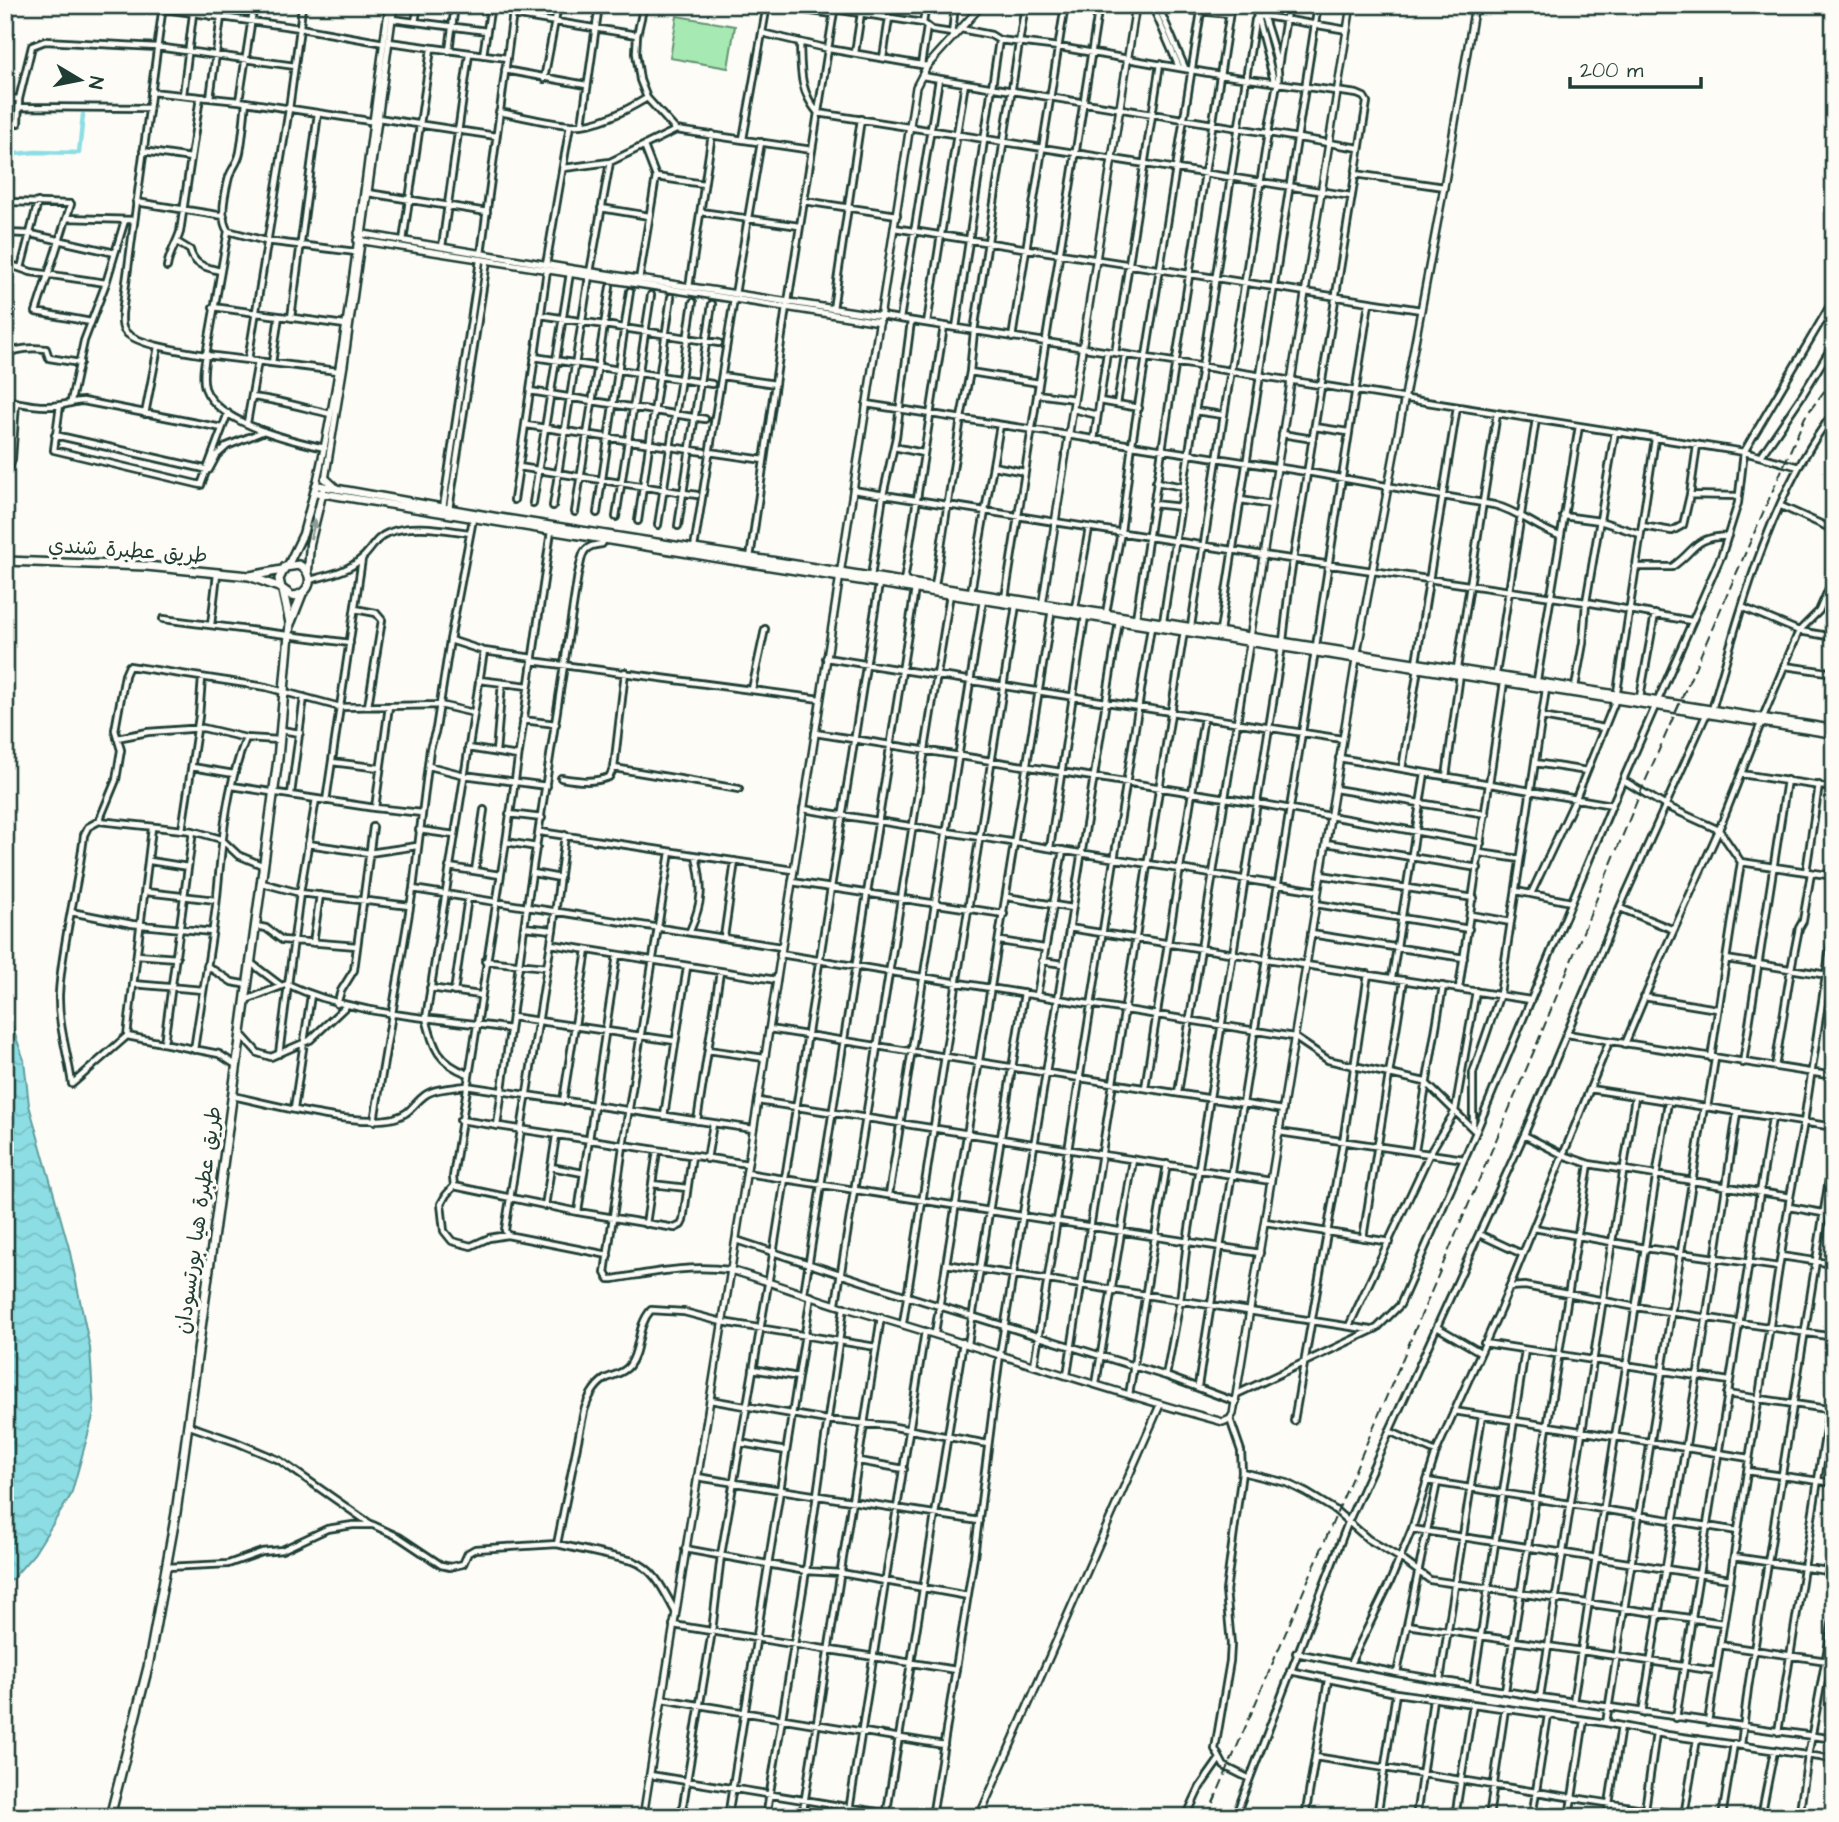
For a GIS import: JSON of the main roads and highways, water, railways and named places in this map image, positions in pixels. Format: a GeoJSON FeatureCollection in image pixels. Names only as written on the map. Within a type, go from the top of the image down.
{"type":"FeatureCollection","features":[{"type":"Feature","properties":{"kind":"highway","name":"طريق عطبرة شندي"},"geometry":{"type":"LineString","coordinates":[[5,561],[146,566],[249,576]]}},
{"type":"Feature","properties":{"kind":"highway"},"geometry":{"type":"LineString","coordinates":[[249,576],[299,565],[309,576],[308,588],[302,594],[290,623]]}},
{"type":"Feature","properties":{"kind":"highway"},"geometry":{"type":"LineString","coordinates":[[285,568],[279,579],[290,623]]}},
{"type":"Feature","properties":{"kind":"highway"},"geometry":{"type":"LineString","coordinates":[[249,576],[292,596],[302,594]]}},
{"type":"Feature","properties":{"kind":"highway","name":"طريق عطبرة هيا بورتسودان"},"geometry":{"type":"LineString","coordinates":[[110,1817],[141,1700],[167,1567],[274,793],[290,623]]}},
{"type":"Feature","properties":{"kind":"main road"},"geometry":{"type":"LineString","coordinates":[[325,478],[338,493]]}},
{"type":"Feature","properties":{"kind":"main road"},"geometry":{"type":"LineString","coordinates":[[319,492],[446,508],[604,537],[1005,597],[1085,616],[1537,680],[1709,712],[1834,729]]}},
{"type":"Feature","properties":{"kind":"main road"},"geometry":{"type":"LineString","coordinates":[[319,492],[338,493],[551,531],[694,548],[840,574],[879,584],[1016,605],[1042,606]]}},
{"type":"Feature","properties":{"kind":"main road"},"geometry":{"type":"LineString","coordinates":[[285,568],[303,534],[319,492]]}},
{"type":"Feature","properties":{"kind":"main road"},"geometry":{"type":"LineString","coordinates":[[309,576],[310,544],[319,492]]}},
{"type":"Feature","properties":{"kind":"main road"},"geometry":{"type":"LineString","coordinates":[[1052,608],[1075,608],[1191,626],[1250,639]]}},
{"type":"Feature","properties":{"kind":"main road"},"geometry":{"type":"LineString","coordinates":[[1459,671],[1546,688],[1640,697],[1658,703]]}},
{"type":"Feature","properties":{"kind":"main road"},"geometry":{"type":"LineString","coordinates":[[1762,720],[1834,734]]}},
{"type":"Feature","properties":{"kind":"water"},"geometry":{"type":"Polygon","coordinates":[[[5,1006],[24,1060],[29,1105],[69,1248],[90,1348],[94,1413],[71,1495],[34,1554],[5,1587],[5,1006]]]}},
{"type":"Feature","properties":{"kind":"waterway"},"geometry":{"type":"LineString","coordinates":[[6,155],[35,152],[79,153],[83,115]]}},
{"type":"Feature","properties":{"kind":"railway"},"geometry":{"type":"LineString","coordinates":[[1207,1817],[1534,1051],[1641,791],[1805,417],[1834,378]]}}]}
